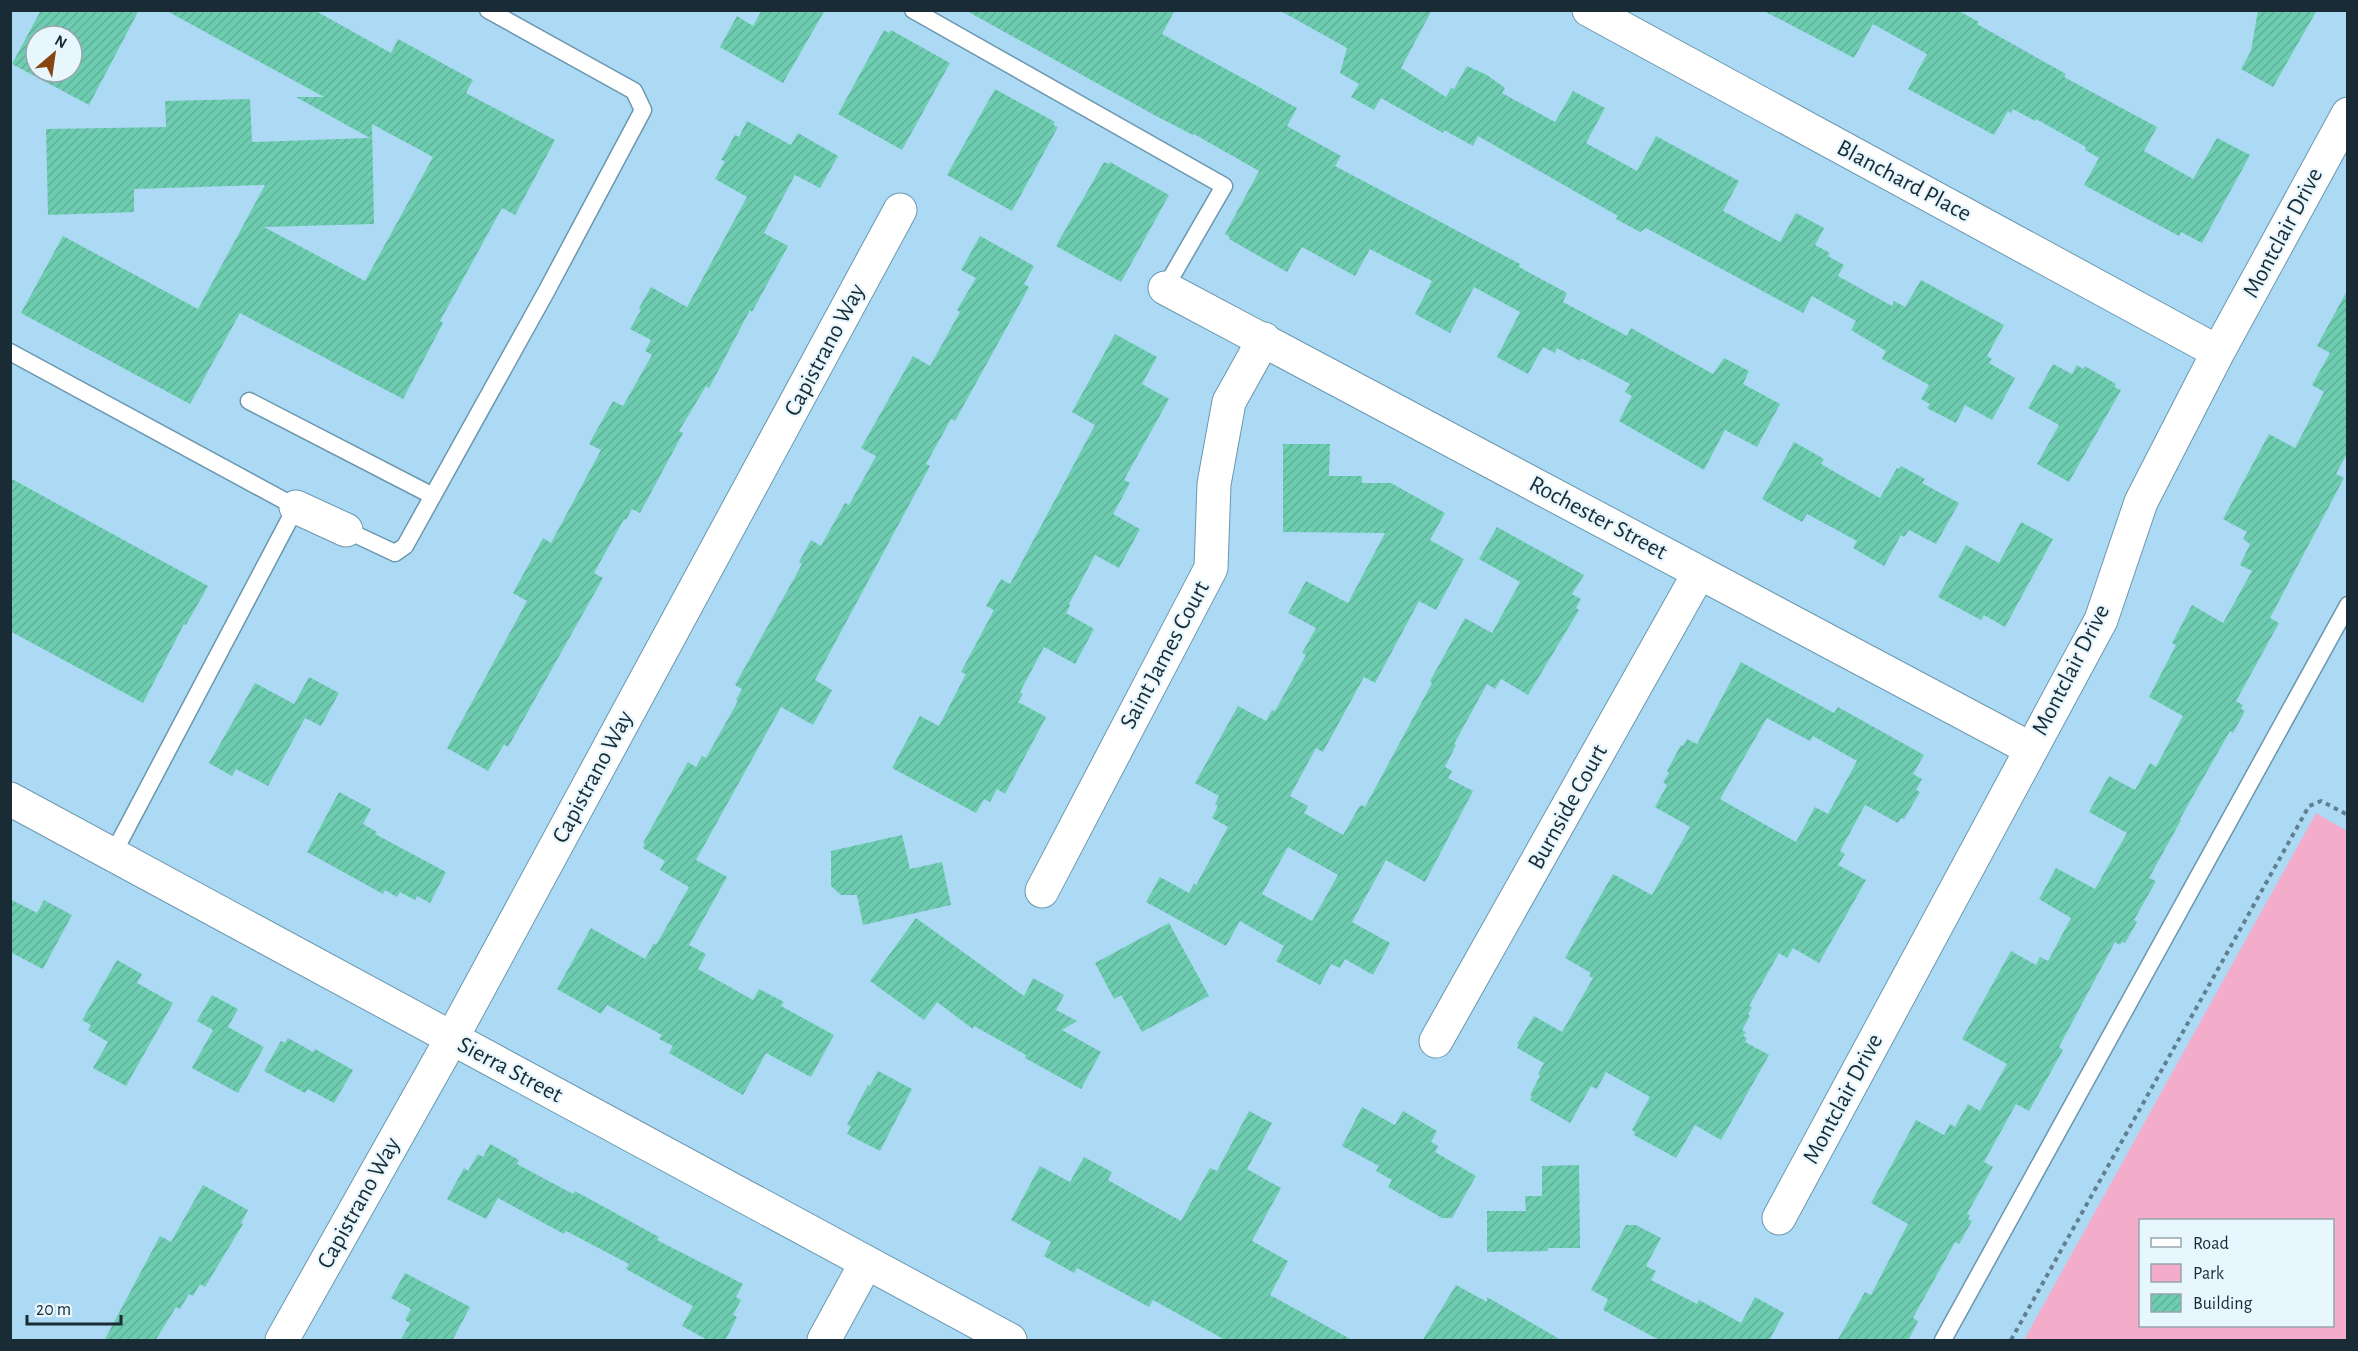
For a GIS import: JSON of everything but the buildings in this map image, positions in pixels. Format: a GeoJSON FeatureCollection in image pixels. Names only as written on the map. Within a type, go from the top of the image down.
{"type":"FeatureCollection","features":[{"type":"Feature","properties":{"kind":"street","name":"Blanchard Place"},"geometry":{"type":"LineString","coordinates":[[1589,10],[2218,352]]}},
{"type":"Feature","properties":{"kind":"street","name":"Montclair Drive"},"geometry":{"type":"LineString","coordinates":[[1779,1218],[2101,620],[2141,502],[2218,352],[2348,114]]}},
{"type":"Feature","properties":{"kind":"street","name":"Capistrano Way"},"geometry":{"type":"LineString","coordinates":[[282,1341],[452,1038],[900,210]]}},
{"type":"Feature","properties":{"kind":"street","name":"Rochester Street"},"geometry":{"type":"LineString","coordinates":[[1165,288],[2031,749]]}},
{"type":"Feature","properties":{"kind":"street","name":"Saint James Court"},"geometry":{"type":"LineString","coordinates":[[1042,891],[1211,568],[1214,484],[1229,402],[1264,339]]}},
{"type":"Feature","properties":{"kind":"street"},"geometry":{"type":"LineString","coordinates":[[296,507],[346,530]]}},
{"type":"Feature","properties":{"kind":"street","name":"Burnside Court"},"geometry":{"type":"LineString","coordinates":[[1436,1041],[1700,573]]}},
{"type":"Feature","properties":{"kind":"street","name":"Sierra Street"},"geometry":{"type":"LineString","coordinates":[[10,799],[1010,1341]]}},
{"type":"Feature","properties":{"kind":"street"},"geometry":{"type":"LineString","coordinates":[[824,1341],[866,1263]]}},
{"type":"Feature","properties":{"kind":"lane"},"geometry":{"type":"LineString","coordinates":[[346,530],[395,553],[405,546],[546,292],[643,110],[634,91],[488,10]]}},
{"type":"Feature","properties":{"kind":"lane"},"geometry":{"type":"LineString","coordinates":[[913,10],[1224,186],[1165,288]]}},
{"type":"Feature","properties":{"kind":"lane"},"geometry":{"type":"LineString","coordinates":[[10,351],[296,507],[113,854]]}},
{"type":"Feature","properties":{"kind":"lane"},"geometry":{"type":"LineString","coordinates":[[249,401],[432,496]]}},
{"type":"Feature","properties":{"kind":"lane"},"geometry":{"type":"LineString","coordinates":[[1943,1341],[2348,605]]}},
{"type":"Feature","properties":{"kind":"path"},"geometry":{"type":"LineString","coordinates":[[2011,1341],[2308,806],[2320,801],[2348,816]]}},
{"type":"Feature","properties":{"kind":"green space"},"geometry":{"type":"Polygon","coordinates":[[[2316,813],[2347,831],[2347,1340],[2024,1340],[2316,813]]]}}]}
